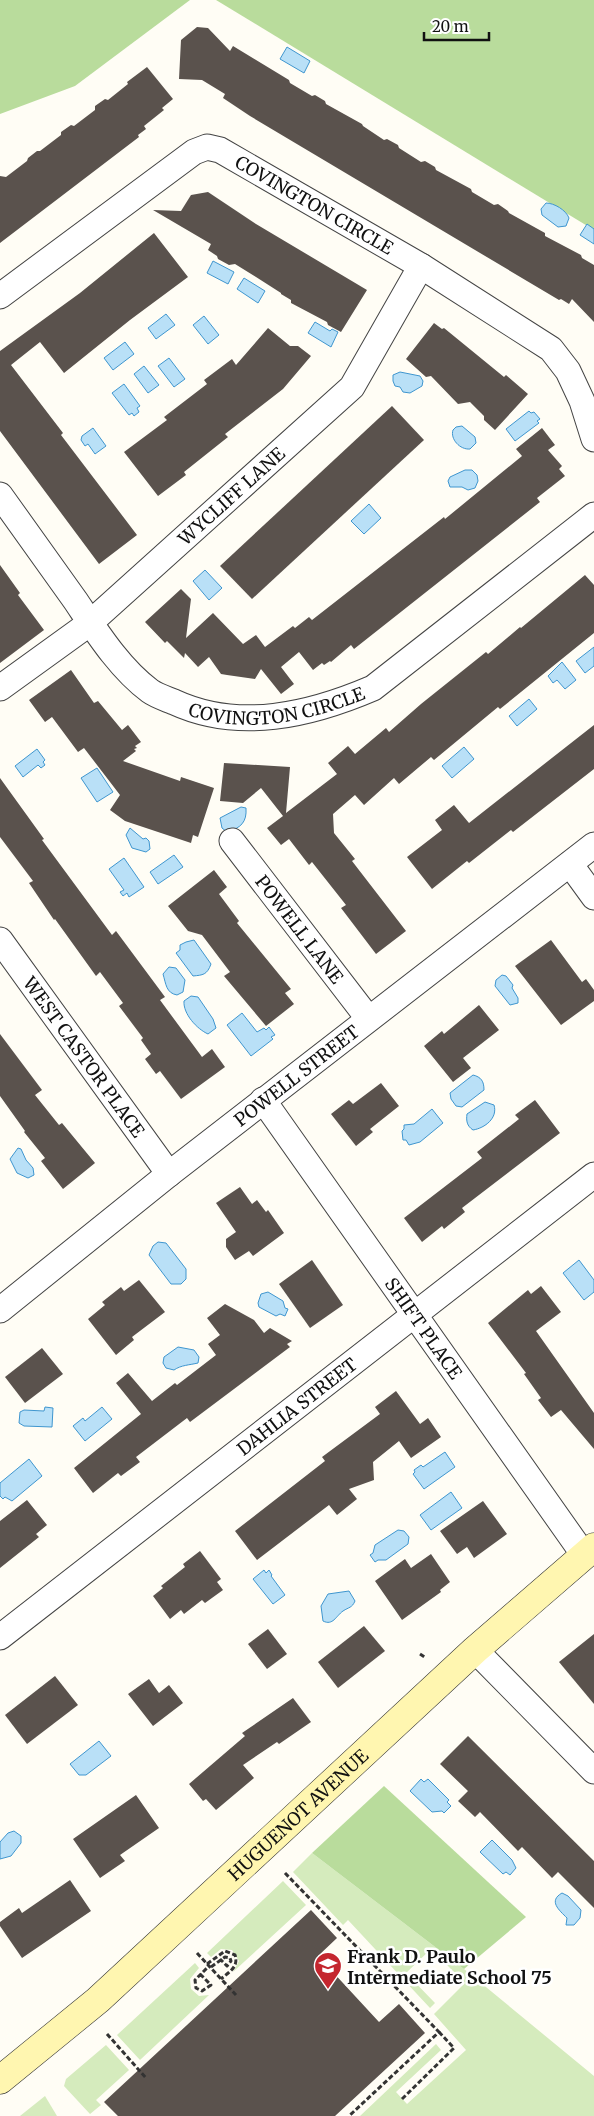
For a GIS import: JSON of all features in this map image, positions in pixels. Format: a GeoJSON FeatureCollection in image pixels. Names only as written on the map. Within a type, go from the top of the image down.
{"type":"FeatureCollection","features":[{"type":"Feature","properties":{"kind":"street","name":"COVINGTON CIRCLE"},"geometry":{"type":"LineString","coordinates":[[0,296],[194,152],[206,147],[220,150],[421,266],[551,349],[568,371],[582,401],[594,439]]}},
{"type":"Feature","properties":{"kind":"street","name":"WYCLIFF LANE"},"geometry":{"type":"LineString","coordinates":[[0,688],[90,623],[352,387],[421,266]]}},
{"type":"Feature","properties":{"kind":"street","name":"COVINGTON CIRCLE"},"geometry":{"type":"LineString","coordinates":[[0,494],[90,623],[120,661],[151,691],[207,714],[237,718],[273,718],[305,711],[342,701],[373,688],[594,515]]}},
{"type":"Feature","properties":{"kind":"street","name":"POWELL LANE"},"geometry":{"type":"LineString","coordinates":[[232,841],[368,1018]]}},
{"type":"Feature","properties":{"kind":"street","name":"POWELL STREET"},"geometry":{"type":"LineString","coordinates":[[0,1310],[263,1100],[594,845]]}},
{"type":"Feature","properties":{"kind":"street"},"geometry":{"type":"LineString","coordinates":[[570,864],[594,897]]}},
{"type":"Feature","properties":{"kind":"street","name":"WEST CASTOR PLACE"},"geometry":{"type":"LineString","coordinates":[[0,940],[169,1174]]}},
{"type":"Feature","properties":{"kind":"street","name":"SHIFT PLACE"},"geometry":{"type":"LineString","coordinates":[[263,1100],[415,1315],[589,1551]]}},
{"type":"Feature","properties":{"kind":"street","name":"DAHLIA STREET"},"geometry":{"type":"LineString","coordinates":[[0,1637],[594,1175]]}},
{"type":"Feature","properties":{"kind":"street","name":"HUGUENOT AVENUE"},"geometry":{"type":"LineString","coordinates":[[0,2080],[98,2000],[475,1650],[589,1551]]}},
{"type":"Feature","properties":{"kind":"street"},"geometry":{"type":"LineString","coordinates":[[475,1650],[594,1771]]}},
{"type":"Feature","properties":{"kind":"path"},"geometry":{"type":"LineString","coordinates":[[420,1654],[426,1658]]}},
{"type":"Feature","properties":{"kind":"path"},"geometry":{"type":"LineString","coordinates":[[285,1872],[454,2048],[402,2099]]}},
{"type":"Feature","properties":{"kind":"path"},"geometry":{"type":"LineString","coordinates":[[200,1974],[211,1985],[202,1991],[196,1988],[194,1983],[200,1974],[222,1952],[228,1951],[233,1953],[236,1960],[235,1965],[221,1979]]}},
{"type":"Feature","properties":{"kind":"path"},"geometry":{"type":"LineString","coordinates":[[197,1953],[236,1995]]}},
{"type":"Feature","properties":{"kind":"path"},"geometry":{"type":"LineString","coordinates":[[209,1966],[220,1959]]}},
{"type":"Feature","properties":{"kind":"path"},"geometry":{"type":"LineString","coordinates":[[349,2116],[439,2032]]}},
{"type":"Feature","properties":{"kind":"path"},"geometry":{"type":"LineString","coordinates":[[107,2034],[146,2078]]}},
{"type":"Feature","properties":{"kind":"green space"},"geometry":{"type":"Polygon","coordinates":[[[0,0],[190,0],[75,86],[0,114],[0,0]]]}},
{"type":"Feature","properties":{"kind":"green space"},"geometry":{"type":"Polygon","coordinates":[[[216,0],[594,0],[594,230],[216,0]]]}},
{"type":"Feature","properties":{"kind":"green space"},"geometry":{"type":"Polygon","coordinates":[[[384,1786],[526,1917],[464,1969],[312,1853],[384,1786]]]}},
{"type":"Feature","properties":{"kind":"green space"},"geometry":{"type":"Polygon","coordinates":[[[312,1853],[464,1969],[594,2076],[594,2116],[360,2116],[436,2044],[441,2050],[396,2092],[407,2104],[466,2050],[434,2014],[465,1983],[431,1949],[406,1973],[435,2003],[430,2008],[348,1920],[343,1925],[293,1872],[312,1853]]]}},
{"type":"Feature","properties":{"kind":"green space"},"geometry":{"type":"Polygon","coordinates":[[[283,1881],[306,1905],[233,1972],[239,1961],[232,1950],[221,1949],[211,1957],[207,1953],[283,1881]]]}},
{"type":"Feature","properties":{"kind":"green space"},"geometry":{"type":"Polygon","coordinates":[[[195,1963],[199,1968],[190,1979],[191,1989],[199,1996],[209,1995],[140,2060],[117,2035],[195,1963]]]}},
{"type":"Feature","properties":{"kind":"green space"},"geometry":{"type":"Polygon","coordinates":[[[106,2045],[129,2070],[96,2100],[101,2105],[90,2114],[64,2086],[66,2079],[106,2045]]]}},
{"type":"Feature","properties":{"kind":"green space"},"geometry":{"type":"Polygon","coordinates":[[[45,2096],[57,2116],[20,2116],[45,2096]]]}},
{"type":"Feature","properties":{"kind":"water"},"geometry":{"type":"Polygon","coordinates":[[[287,47],[310,61],[304,73],[280,59],[287,47]]]}},
{"type":"Feature","properties":{"kind":"water"},"geometry":{"type":"Polygon","coordinates":[[[546,203],[556,206],[565,212],[569,218],[566,226],[558,227],[542,215],[541,209],[546,203]]]}},
{"type":"Feature","properties":{"kind":"water"},"geometry":{"type":"Polygon","coordinates":[[[587,224],[594,229],[594,244],[580,235],[587,224]]]}},
{"type":"Feature","properties":{"kind":"water"},"geometry":{"type":"Polygon","coordinates":[[[213,261],[234,272],[228,284],[207,273],[213,261]]]}},
{"type":"Feature","properties":{"kind":"water"},"geometry":{"type":"Polygon","coordinates":[[[244,278],[265,291],[258,303],[237,289],[244,278]]]}},
{"type":"Feature","properties":{"kind":"water"},"geometry":{"type":"Polygon","coordinates":[[[166,314],[175,325],[156,339],[148,328],[166,314]]]}},
{"type":"Feature","properties":{"kind":"water"},"geometry":{"type":"Polygon","coordinates":[[[204,316],[219,335],[208,344],[193,325],[204,316]]]}},
{"type":"Feature","properties":{"kind":"water"},"geometry":{"type":"Polygon","coordinates":[[[315,322],[330,331],[332,329],[338,332],[331,347],[308,333],[315,322]]]}},
{"type":"Feature","properties":{"kind":"water"},"geometry":{"type":"Polygon","coordinates":[[[125,342],[134,354],[113,370],[104,358],[125,342]]]}},
{"type":"Feature","properties":{"kind":"water"},"geometry":{"type":"Polygon","coordinates":[[[169,358],[185,379],[174,387],[158,366],[169,358]]]}},
{"type":"Feature","properties":{"kind":"water"},"geometry":{"type":"Polygon","coordinates":[[[144,366],[159,385],[148,393],[134,374],[144,366]]]}},
{"type":"Feature","properties":{"kind":"water"},"geometry":{"type":"Polygon","coordinates":[[[400,372],[420,376],[423,381],[422,386],[410,393],[403,392],[400,387],[395,386],[393,381],[393,375],[400,372]]]}},
{"type":"Feature","properties":{"kind":"water"},"geometry":{"type":"Polygon","coordinates":[[[124,384],[140,406],[137,408],[139,412],[134,416],[132,413],[129,415],[112,393],[124,384]]]}},
{"type":"Feature","properties":{"kind":"water"},"geometry":{"type":"Polygon","coordinates":[[[529,411],[531,413],[534,412],[540,419],[537,421],[539,423],[515,441],[506,429],[529,411]]]}},
{"type":"Feature","properties":{"kind":"water"},"geometry":{"type":"Polygon","coordinates":[[[462,426],[475,437],[476,443],[470,449],[459,446],[454,440],[453,430],[456,427],[462,426]]]}},
{"type":"Feature","properties":{"kind":"water"},"geometry":{"type":"Polygon","coordinates":[[[93,428],[106,446],[95,454],[88,444],[85,446],[81,440],[82,436],[93,428]]]}},
{"type":"Feature","properties":{"kind":"water"},"geometry":{"type":"Polygon","coordinates":[[[465,470],[472,470],[477,475],[478,481],[475,488],[468,490],[462,487],[450,487],[448,481],[450,477],[465,470]]]}},
{"type":"Feature","properties":{"kind":"water"},"geometry":{"type":"Polygon","coordinates":[[[369,504],[381,518],[364,534],[351,521],[369,504]]]}},
{"type":"Feature","properties":{"kind":"water"},"geometry":{"type":"Polygon","coordinates":[[[205,570],[222,588],[209,600],[193,581],[205,570]]]}},
{"type":"Feature","properties":{"kind":"water"},"geometry":{"type":"Polygon","coordinates":[[[594,647],[594,666],[585,673],[576,661],[594,647]]]}},
{"type":"Feature","properties":{"kind":"water"},"geometry":{"type":"Polygon","coordinates":[[[562,662],[576,680],[565,689],[557,680],[553,683],[548,676],[562,662]]]}},
{"type":"Feature","properties":{"kind":"water"},"geometry":{"type":"Polygon","coordinates":[[[529,699],[537,709],[517,726],[509,716],[529,699]]]}},
{"type":"Feature","properties":{"kind":"water"},"geometry":{"type":"Polygon","coordinates":[[[464,747],[474,759],[452,778],[442,766],[464,747]]]}},
{"type":"Feature","properties":{"kind":"water"},"geometry":{"type":"Polygon","coordinates":[[[37,749],[45,760],[43,762],[45,765],[41,768],[38,765],[23,777],[15,766],[37,749]]]}},
{"type":"Feature","properties":{"kind":"water"},"geometry":{"type":"Polygon","coordinates":[[[97,768],[113,792],[97,802],[81,778],[97,768]]]}},
{"type":"Feature","properties":{"kind":"water"},"geometry":{"type":"Polygon","coordinates":[[[241,807],[246,808],[244,821],[236,829],[227,832],[222,828],[220,818],[241,807]]]}},
{"type":"Feature","properties":{"kind":"water"},"geometry":{"type":"Polygon","coordinates":[[[130,828],[143,839],[146,838],[149,841],[150,849],[146,852],[132,848],[126,835],[130,828]]]}},
{"type":"Feature","properties":{"kind":"water"},"geometry":{"type":"Polygon","coordinates":[[[174,855],[183,867],[158,884],[150,872],[174,855]]]}},
{"type":"Feature","properties":{"kind":"water"},"geometry":{"type":"Polygon","coordinates":[[[124,858],[144,887],[129,897],[127,893],[123,896],[120,892],[124,890],[109,869],[124,858]]]}},
{"type":"Feature","properties":{"kind":"water"},"geometry":{"type":"Polygon","coordinates":[[[194,940],[211,964],[204,974],[193,976],[176,953],[180,950],[180,945],[194,940]]]}},
{"type":"Feature","properties":{"kind":"water"},"geometry":{"type":"Polygon","coordinates":[[[169,967],[176,968],[185,980],[183,992],[177,995],[167,988],[163,974],[169,967]]]}},
{"type":"Feature","properties":{"kind":"water"},"geometry":{"type":"Polygon","coordinates":[[[502,975],[506,976],[513,985],[512,988],[518,998],[518,1003],[510,1005],[495,986],[496,980],[502,975]]]}},
{"type":"Feature","properties":{"kind":"water"},"geometry":{"type":"Polygon","coordinates":[[[191,996],[198,997],[213,1019],[216,1028],[208,1034],[199,1029],[188,1016],[184,1001],[191,996]]]}},
{"type":"Feature","properties":{"kind":"water"},"geometry":{"type":"Polygon","coordinates":[[[242,1013],[257,1032],[264,1028],[266,1030],[269,1027],[275,1035],[271,1037],[273,1039],[251,1056],[227,1025],[242,1013]]]}},
{"type":"Feature","properties":{"kind":"water"},"geometry":{"type":"Polygon","coordinates":[[[473,1075],[482,1080],[484,1090],[462,1107],[456,1106],[451,1099],[450,1093],[473,1075]]]}},
{"type":"Feature","properties":{"kind":"water"},"geometry":{"type":"Polygon","coordinates":[[[485,1102],[494,1105],[494,1114],[486,1125],[473,1130],[467,1123],[467,1114],[485,1102]]]}},
{"type":"Feature","properties":{"kind":"water"},"geometry":{"type":"Polygon","coordinates":[[[432,1109],[443,1123],[420,1142],[409,1145],[406,1140],[403,1140],[402,1131],[404,1125],[414,1124],[432,1109]]]}},
{"type":"Feature","properties":{"kind":"water"},"geometry":{"type":"Polygon","coordinates":[[[18,1148],[21,1149],[26,1160],[33,1168],[34,1175],[28,1178],[17,1173],[10,1159],[18,1148]]]}},
{"type":"Feature","properties":{"kind":"water"},"geometry":{"type":"Polygon","coordinates":[[[158,1242],[166,1243],[186,1269],[186,1279],[181,1284],[171,1284],[149,1255],[153,1246],[158,1242]]]}},
{"type":"Feature","properties":{"kind":"water"},"geometry":{"type":"Polygon","coordinates":[[[579,1260],[594,1280],[594,1292],[584,1300],[563,1273],[579,1260]]]}},
{"type":"Feature","properties":{"kind":"water"},"geometry":{"type":"Polygon","coordinates":[[[268,1292],[283,1301],[285,1308],[288,1309],[285,1316],[280,1314],[276,1316],[259,1307],[258,1303],[261,1294],[268,1292]]]}},
{"type":"Feature","properties":{"kind":"water"},"geometry":{"type":"Polygon","coordinates":[[[178,1347],[194,1350],[199,1357],[198,1363],[174,1370],[166,1368],[163,1363],[164,1357],[178,1347]]]}},
{"type":"Feature","properties":{"kind":"water"},"geometry":{"type":"Polygon","coordinates":[[[45,1407],[53,1408],[52,1427],[24,1426],[19,1423],[20,1412],[24,1410],[44,1411],[45,1407]]]}},
{"type":"Feature","properties":{"kind":"water"},"geometry":{"type":"Polygon","coordinates":[[[102,1407],[112,1419],[85,1441],[73,1426],[83,1418],[85,1421],[102,1407]]]}},
{"type":"Feature","properties":{"kind":"water"},"geometry":{"type":"Polygon","coordinates":[[[445,1452],[455,1467],[424,1489],[413,1474],[414,1470],[421,1465],[423,1467],[445,1452]]]}},
{"type":"Feature","properties":{"kind":"water"},"geometry":{"type":"Polygon","coordinates":[[[29,1459],[42,1476],[12,1501],[5,1497],[3,1499],[0,1496],[0,1483],[29,1459]]]}},
{"type":"Feature","properties":{"kind":"water"},"geometry":{"type":"Polygon","coordinates":[[[451,1492],[462,1508],[431,1530],[420,1515],[451,1492]]]}},
{"type":"Feature","properties":{"kind":"water"},"geometry":{"type":"Polygon","coordinates":[[[398,1530],[404,1531],[409,1537],[408,1544],[386,1560],[375,1562],[370,1555],[373,1553],[375,1545],[398,1530]]]}},
{"type":"Feature","properties":{"kind":"water"},"geometry":{"type":"Polygon","coordinates":[[[264,1570],[266,1573],[269,1570],[271,1576],[285,1595],[273,1604],[253,1579],[264,1570]]]}},
{"type":"Feature","properties":{"kind":"water"},"geometry":{"type":"Polygon","coordinates":[[[349,1591],[355,1601],[353,1605],[332,1621],[323,1621],[321,1606],[328,1594],[349,1591]]]}},
{"type":"Feature","properties":{"kind":"water"},"geometry":{"type":"Polygon","coordinates":[[[99,1741],[111,1756],[86,1775],[79,1775],[70,1764],[99,1741]]]}},
{"type":"Feature","properties":{"kind":"water"},"geometry":{"type":"Polygon","coordinates":[[[421,1779],[424,1782],[428,1779],[449,1800],[447,1802],[451,1806],[444,1813],[442,1811],[432,1812],[410,1791],[421,1779]]]}},
{"type":"Feature","properties":{"kind":"water"},"geometry":{"type":"Polygon","coordinates":[[[14,1831],[21,1836],[21,1843],[11,1856],[0,1859],[0,1842],[8,1833],[14,1831]]]}},
{"type":"Feature","properties":{"kind":"water"},"geometry":{"type":"Polygon","coordinates":[[[492,1840],[512,1860],[516,1868],[510,1875],[506,1872],[503,1874],[480,1852],[492,1840]]]}},
{"type":"Feature","properties":{"kind":"water"},"geometry":{"type":"Polygon","coordinates":[[[562,1893],[568,1896],[581,1910],[580,1918],[574,1925],[566,1925],[567,1918],[556,1905],[556,1899],[562,1893]]]}},
{"type":"Feature","properties":{"kind":"building"},"geometry":{"type":"Polygon","coordinates":[[[197,27],[208,28],[230,51],[233,46],[289,80],[290,83],[312,96],[315,95],[325,101],[326,104],[362,124],[384,140],[387,139],[398,145],[399,148],[421,162],[425,161],[435,167],[436,170],[471,189],[472,192],[494,205],[498,204],[509,213],[545,233],[545,236],[581,255],[582,258],[594,265],[594,322],[572,299],[569,304],[561,299],[559,300],[250,116],[223,98],[225,94],[202,80],[179,79],[181,40],[197,27]]]}},
{"type":"Feature","properties":{"kind":"building"},"geometry":{"type":"Polygon","coordinates":[[[147,67],[173,99],[162,108],[164,110],[144,126],[146,129],[138,135],[139,137],[0,243],[0,176],[6,177],[37,151],[40,151],[61,135],[61,132],[71,125],[74,126],[95,110],[95,106],[105,99],[108,100],[147,67]]]}},
{"type":"Feature","properties":{"kind":"building"},"geometry":{"type":"Polygon","coordinates":[[[208,192],[256,224],[367,290],[341,332],[328,325],[327,322],[291,303],[291,300],[281,293],[235,264],[229,265],[218,259],[217,256],[208,250],[211,244],[153,210],[181,211],[191,195],[208,192]]]}},
{"type":"Feature","properties":{"kind":"building"},"geometry":{"type":"Polygon","coordinates":[[[154,233],[188,277],[130,320],[64,373],[40,342],[11,365],[63,433],[61,435],[137,535],[99,564],[0,431],[0,351],[80,293],[154,233]]]}},
{"type":"Feature","properties":{"kind":"building"},"geometry":{"type":"Polygon","coordinates":[[[434,323],[442,329],[444,328],[528,394],[495,430],[484,420],[484,416],[470,402],[458,404],[431,376],[426,377],[406,359],[434,323]]]}},
{"type":"Feature","properties":{"kind":"building"},"geometry":{"type":"Polygon","coordinates":[[[268,328],[290,346],[298,346],[311,356],[283,389],[225,434],[228,437],[184,472],[186,475],[158,496],[124,452],[167,420],[164,417],[207,384],[204,380],[232,359],[236,365],[268,328]]]}},
{"type":"Feature","properties":{"kind":"building"},"geometry":{"type":"Polygon","coordinates":[[[392,406],[424,440],[252,599],[220,566],[392,406]]]}},
{"type":"Feature","properties":{"kind":"building"},"geometry":{"type":"Polygon","coordinates":[[[542,428],[555,445],[548,450],[562,466],[559,469],[565,476],[537,498],[540,502],[354,649],[351,645],[331,662],[324,665],[322,663],[313,670],[299,652],[281,667],[294,684],[281,694],[261,669],[255,679],[221,674],[209,657],[198,667],[185,653],[184,658],[167,641],[165,643],[145,622],[181,589],[191,599],[186,638],[213,613],[243,644],[256,635],[265,647],[293,626],[295,628],[309,617],[312,620],[444,517],[445,519],[522,456],[516,449],[542,428]]]}},
{"type":"Feature","properties":{"kind":"building"},"geometry":{"type":"Polygon","coordinates":[[[0,565],[20,593],[18,595],[44,630],[0,663],[0,565]]]}},
{"type":"Feature","properties":{"kind":"building"},"geometry":{"type":"Polygon","coordinates":[[[585,575],[594,585],[594,633],[500,709],[498,707],[434,760],[431,757],[399,784],[394,778],[364,805],[355,795],[333,814],[334,833],[355,859],[352,861],[406,931],[376,954],[341,908],[346,905],[312,862],[309,865],[289,839],[281,845],[267,828],[283,816],[261,788],[243,803],[220,801],[224,763],[290,767],[286,813],[337,774],[328,763],[348,746],[355,754],[386,728],[389,732],[421,704],[486,652],[488,654],[585,575]]]}},
{"type":"Feature","properties":{"kind":"building"},"geometry":{"type":"Polygon","coordinates":[[[71,670],[94,703],[98,701],[122,730],[128,725],[141,742],[135,746],[137,748],[134,749],[136,751],[123,761],[180,781],[181,777],[214,788],[198,837],[193,835],[191,843],[125,821],[110,810],[120,795],[84,748],[78,752],[52,717],[45,722],[29,700],[71,670]]]}},
{"type":"Feature","properties":{"kind":"building"},"geometry":{"type":"Polygon","coordinates":[[[594,725],[594,769],[513,832],[511,830],[432,889],[407,857],[442,830],[435,820],[454,805],[469,823],[594,725]]]}},
{"type":"Feature","properties":{"kind":"building"},"geometry":{"type":"Polygon","coordinates":[[[0,778],[44,839],[42,840],[112,935],[116,931],[165,997],[160,1000],[202,1057],[212,1049],[225,1067],[181,1099],[160,1071],[156,1074],[145,1059],[151,1054],[141,1040],[143,1038],[119,1006],[123,1003],[100,972],[96,976],[54,920],[29,883],[33,881],[0,837],[0,778]]]}},
{"type":"Feature","properties":{"kind":"building"},"geometry":{"type":"Polygon","coordinates":[[[214,870],[227,887],[219,894],[239,921],[237,923],[291,989],[285,993],[294,1004],[266,1026],[224,976],[230,972],[202,935],[188,931],[168,906],[214,870]]]}},
{"type":"Feature","properties":{"kind":"building"},"geometry":{"type":"Polygon","coordinates":[[[551,940],[582,982],[586,979],[594,990],[594,1001],[561,1025],[515,966],[551,940]]]}},
{"type":"Feature","properties":{"kind":"building"},"geometry":{"type":"Polygon","coordinates":[[[479,1005],[499,1030],[463,1058],[471,1068],[453,1082],[424,1046],[442,1031],[444,1034],[479,1005]]]}},
{"type":"Feature","properties":{"kind":"building"},"geometry":{"type":"Polygon","coordinates":[[[0,1034],[42,1090],[35,1095],[59,1125],[62,1123],[95,1163],[63,1189],[41,1161],[45,1158],[24,1132],[0,1096],[0,1034]]]}},
{"type":"Feature","properties":{"kind":"building"},"geometry":{"type":"Polygon","coordinates":[[[381,1083],[399,1106],[370,1129],[373,1132],[356,1146],[331,1114],[349,1100],[353,1104],[381,1083]]]}},
{"type":"Feature","properties":{"kind":"building"},"geometry":{"type":"Polygon","coordinates":[[[535,1100],[560,1133],[462,1208],[465,1212],[444,1229],[442,1226],[422,1242],[404,1218],[482,1158],[477,1152],[519,1119],[515,1115],[535,1100]]]}},
{"type":"Feature","properties":{"kind":"building"},"geometry":{"type":"Polygon","coordinates":[[[240,1187],[252,1204],[257,1200],[266,1212],[268,1210],[284,1233],[253,1256],[249,1251],[235,1260],[226,1247],[226,1239],[236,1232],[216,1203],[240,1187]]]}},
{"type":"Feature","properties":{"kind":"building"},"geometry":{"type":"Polygon","coordinates":[[[312,1260],[343,1305],[310,1328],[279,1284],[312,1260]]]}},
{"type":"Feature","properties":{"kind":"building"},"geometry":{"type":"Polygon","coordinates":[[[139,1280],[165,1312],[132,1337],[134,1340],[116,1355],[88,1319],[105,1305],[102,1302],[121,1287],[124,1291],[139,1280]]]}},
{"type":"Feature","properties":{"kind":"building"},"geometry":{"type":"Polygon","coordinates":[[[541,1286],[561,1312],[536,1331],[594,1413],[594,1449],[561,1410],[551,1417],[538,1400],[541,1398],[524,1374],[526,1373],[488,1323],[528,1290],[531,1294],[541,1286]]]}},
{"type":"Feature","properties":{"kind":"building"},"geometry":{"type":"Polygon","coordinates":[[[225,1304],[254,1320],[264,1333],[270,1328],[292,1341],[287,1344],[290,1347],[190,1422],[187,1418],[136,1457],[140,1462],[121,1476],[118,1473],[93,1493],[74,1468],[141,1414],[116,1383],[128,1373],[152,1401],[175,1383],[177,1385],[216,1355],[208,1344],[220,1335],[207,1318],[225,1304]]]}},
{"type":"Feature","properties":{"kind":"building"},"geometry":{"type":"Polygon","coordinates":[[[42,1348],[63,1374],[25,1403],[5,1377],[42,1348]]]}},
{"type":"Feature","properties":{"kind":"building"},"geometry":{"type":"Polygon","coordinates":[[[396,1391],[420,1424],[428,1418],[441,1437],[411,1458],[399,1441],[373,1462],[374,1480],[349,1489],[357,1499],[337,1515],[329,1505],[257,1560],[235,1531],[325,1461],[322,1457],[380,1414],[375,1407],[396,1391]]]}},
{"type":"Feature","properties":{"kind":"building"},"geometry":{"type":"Polygon","coordinates":[[[27,1500],[47,1525],[36,1534],[39,1537],[0,1568],[0,1521],[27,1500]]]}},
{"type":"Feature","properties":{"kind":"building"},"geometry":{"type":"Polygon","coordinates":[[[483,1501],[507,1534],[474,1558],[467,1547],[457,1554],[440,1531],[483,1501]]]}},
{"type":"Feature","properties":{"kind":"building"},"geometry":{"type":"Polygon","coordinates":[[[200,1551],[221,1579],[217,1582],[223,1590],[205,1603],[202,1600],[184,1614],[181,1610],[170,1619],[153,1596],[163,1588],[161,1586],[185,1567],[183,1564],[200,1551]]]}},
{"type":"Feature","properties":{"kind":"building"},"geometry":{"type":"Polygon","coordinates":[[[431,1554],[450,1582],[440,1590],[441,1592],[402,1620],[375,1581],[405,1559],[411,1568],[431,1554]]]}},
{"type":"Feature","properties":{"kind":"building"},"geometry":{"type":"Polygon","coordinates":[[[364,1626],[385,1651],[338,1688],[318,1662],[364,1626]]]}},
{"type":"Feature","properties":{"kind":"building"},"geometry":{"type":"Polygon","coordinates":[[[268,1629],[287,1654],[267,1669],[248,1644],[268,1629]]]}},
{"type":"Feature","properties":{"kind":"building"},"geometry":{"type":"Polygon","coordinates":[[[594,1634],[594,1704],[559,1662],[594,1634]]]}},
{"type":"Feature","properties":{"kind":"building"},"geometry":{"type":"Polygon","coordinates":[[[55,1676],[78,1705],[27,1744],[5,1715],[55,1676]]]}},
{"type":"Feature","properties":{"kind":"building"},"geometry":{"type":"Polygon","coordinates":[[[149,1679],[159,1693],[169,1685],[183,1703],[153,1726],[128,1694],[149,1679]]]}},
{"type":"Feature","properties":{"kind":"building"},"geometry":{"type":"Polygon","coordinates":[[[293,1698],[311,1722],[243,1765],[254,1778],[216,1810],[206,1799],[203,1801],[189,1784],[245,1736],[242,1733],[293,1698]]]}},
{"type":"Feature","properties":{"kind":"building"},"geometry":{"type":"Polygon","coordinates":[[[468,1736],[594,1861],[594,1908],[558,1872],[552,1878],[522,1847],[518,1851],[480,1812],[475,1817],[458,1801],[468,1791],[440,1764],[468,1736]]]}},
{"type":"Feature","properties":{"kind":"building"},"geometry":{"type":"Polygon","coordinates":[[[136,1795],[159,1828],[120,1855],[125,1861],[100,1878],[73,1839],[136,1795]]]}},
{"type":"Feature","properties":{"kind":"building"},"geometry":{"type":"Polygon","coordinates":[[[70,1880],[91,1911],[22,1958],[0,1926],[0,1922],[19,1908],[22,1913],[70,1880]]]}},
{"type":"Feature","properties":{"kind":"building"},"geometry":{"type":"Polygon","coordinates":[[[311,1910],[337,1938],[318,1956],[379,2022],[399,2004],[425,2033],[335,2116],[118,2116],[104,2102],[311,1910]]]}},
{"type":"Feature","properties":{"kind":"place","name":"Frank D. Paulo Intermediate School 75"},"geometry":{"type":"Point","coordinates":[328,1990]}}]}
